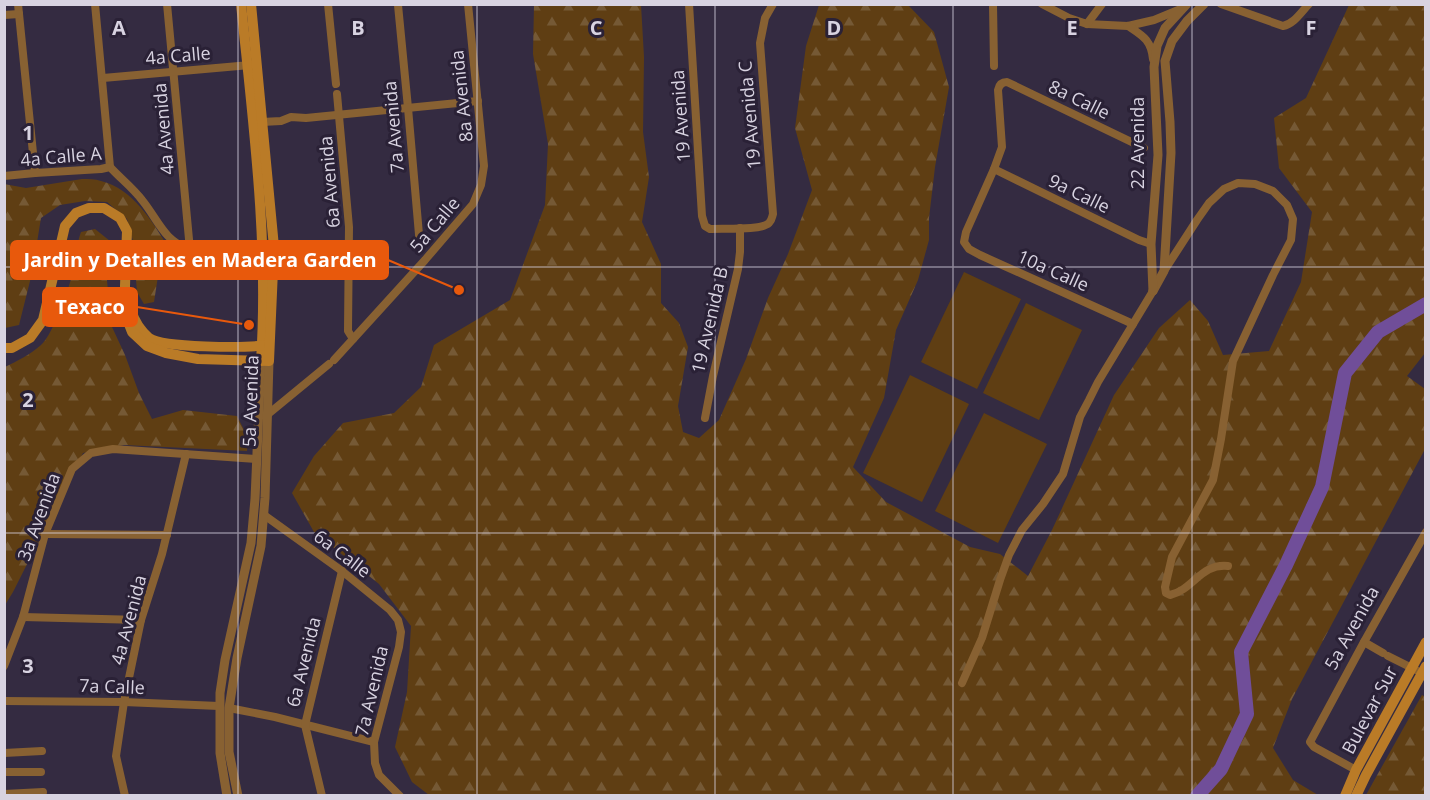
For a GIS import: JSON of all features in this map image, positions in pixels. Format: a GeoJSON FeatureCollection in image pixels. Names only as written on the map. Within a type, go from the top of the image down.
{"type":"FeatureCollection","features":[{"type":"Feature","properties":{"kind":"main road","name":"5a Avenida"},"geometry":{"type":"LineString","coordinates":[[241,4],[262,122],[274,247],[265,361]]}},
{"type":"Feature","properties":{"kind":"main road","name":"5a Avenida"},"geometry":{"type":"LineString","coordinates":[[251,4],[252,65],[262,222],[261,340],[266,346]]}},
{"type":"Feature","properties":{"kind":"main road"},"geometry":{"type":"LineString","coordinates":[[4,346],[12,348],[30,338],[43,320],[64,226],[76,213],[89,208],[104,208],[120,218],[127,231],[125,314],[132,332],[147,346],[166,353],[198,359],[265,361]]}},
{"type":"Feature","properties":{"kind":"main road"},"geometry":{"type":"LineString","coordinates":[[125,286],[134,319],[150,339],[168,345],[266,346]]}},
{"type":"Feature","properties":{"kind":"main road","name":"Bulevar Sur"},"geometry":{"type":"LineString","coordinates":[[1356,795],[1419,669],[1425,642]]}},
{"type":"Feature","properties":{"kind":"main road","name":"Bulevar Sur"},"geometry":{"type":"LineString","coordinates":[[1345,795],[1356,770],[1419,669]]}},
{"type":"Feature","properties":{"kind":"street"},"geometry":{"type":"LineString","coordinates":[[18,4],[35,173]]}},
{"type":"Feature","properties":{"kind":"street"},"geometry":{"type":"LineString","coordinates":[[95,4],[110,167]]}},
{"type":"Feature","properties":{"kind":"street","name":"4a Avenida"},"geometry":{"type":"LineString","coordinates":[[167,4],[190,250]]}},
{"type":"Feature","properties":{"kind":"street"},"geometry":{"type":"LineString","coordinates":[[328,4],[336,84]]}},
{"type":"Feature","properties":{"kind":"street","name":"8a Avenida"},"geometry":{"type":"LineString","coordinates":[[468,4],[484,166],[481,185]]}},
{"type":"Feature","properties":{"kind":"street","name":"19 Avenida"},"geometry":{"type":"LineString","coordinates":[[689,4],[702,216],[705,225],[710,229],[740,228]]}},
{"type":"Feature","properties":{"kind":"street","name":"19 Avenida C"},"geometry":{"type":"LineString","coordinates":[[740,228],[758,228],[768,224],[773,214],[760,43],[765,18],[773,4]]}},
{"type":"Feature","properties":{"kind":"street"},"geometry":{"type":"LineString","coordinates":[[993,4],[994,66]]}},
{"type":"Feature","properties":{"kind":"street"},"geometry":{"type":"LineString","coordinates":[[1042,4],[1069,18],[1087,24],[1128,26],[1154,20],[1185,6]]}},
{"type":"Feature","properties":{"kind":"street"},"geometry":{"type":"LineString","coordinates":[[1087,24],[1102,4]]}},
{"type":"Feature","properties":{"kind":"street","name":"22 Avenida"},"geometry":{"type":"LineString","coordinates":[[1164,271],[1171,153],[1165,62],[1172,41],[1204,4]]}},
{"type":"Feature","properties":{"kind":"street"},"geometry":{"type":"LineString","coordinates":[[1221,4],[1283,26],[1293,22],[1309,4]]}},
{"type":"Feature","properties":{"kind":"street","name":"7a Avenida"},"geometry":{"type":"LineString","coordinates":[[398,5],[420,246]]}},
{"type":"Feature","properties":{"kind":"street","name":"22 Avenida"},"geometry":{"type":"LineString","coordinates":[[1153,291],[1151,244],[1158,154],[1154,67],[1157,46],[1165,28],[1185,6]]}},
{"type":"Feature","properties":{"kind":"street"},"geometry":{"type":"LineString","coordinates":[[4,15],[19,14]]}},
{"type":"Feature","properties":{"kind":"street"},"geometry":{"type":"LineString","coordinates":[[1128,26],[1144,36],[1152,48],[1154,67]]}},
{"type":"Feature","properties":{"kind":"street","name":"4a Calle"},"geometry":{"type":"LineString","coordinates":[[103,78],[252,65]]}},
{"type":"Feature","properties":{"kind":"street","name":"8a Calle"},"geometry":{"type":"LineString","coordinates":[[994,169],[1002,147],[998,90],[1000,84],[1007,82],[1144,148]]}},
{"type":"Feature","properties":{"kind":"street","name":"6a Avenida"},"geometry":{"type":"LineString","coordinates":[[337,94],[349,227],[348,331],[353,339]]}},
{"type":"Feature","properties":{"kind":"street"},"geometry":{"type":"LineString","coordinates":[[262,122],[281,120],[291,123],[301,122],[306,118],[478,101]]}},
{"type":"Feature","properties":{"kind":"street"},"geometry":{"type":"LineString","coordinates":[[1158,154],[1171,153]]}},
{"type":"Feature","properties":{"kind":"street","name":"4a Calle A"},"geometry":{"type":"LineString","coordinates":[[4,176],[110,167],[141,199],[165,235],[181,247],[190,250],[262,255]]}},
{"type":"Feature","properties":{"kind":"street","name":"10a Calle"},"geometry":{"type":"LineString","coordinates":[[994,169],[966,232],[964,242],[969,249],[1133,324]]}},
{"type":"Feature","properties":{"kind":"street","name":"9a Calle"},"geometry":{"type":"LineString","coordinates":[[994,169],[1151,244]]}},
{"type":"Feature","properties":{"kind":"street"},"geometry":{"type":"LineString","coordinates":[[962,683],[982,638],[1009,555],[1022,530],[1063,474],[1080,417],[1098,382],[1197,220],[1209,203],[1224,189],[1238,183],[1255,184],[1273,191],[1287,205],[1293,219],[1291,240],[1233,361],[1213,480],[1172,557],[1166,593],[1170,595],[1179,593],[1200,574],[1219,566],[1228,566]]}},
{"type":"Feature","properties":{"kind":"street","name":"5a Calle"},"geometry":{"type":"LineString","coordinates":[[267,415],[331,362],[353,339],[473,204],[481,185]]}},
{"type":"Feature","properties":{"kind":"street","name":"19 Avenida B"},"geometry":{"type":"LineString","coordinates":[[705,418],[738,269],[740,228]]}},
{"type":"Feature","properties":{"kind":"street","name":"5a Avenida"},"geometry":{"type":"LineString","coordinates":[[224,707],[260,553],[264,515],[267,415],[265,361]]}},
{"type":"Feature","properties":{"kind":"street","name":"5a Avenida"},"geometry":{"type":"LineString","coordinates":[[227,795],[224,752],[228,736],[224,707],[225,660],[250,552],[265,361]]}},
{"type":"Feature","properties":{"kind":"street","name":"3a Avenida"},"geometry":{"type":"LineString","coordinates":[[4,666],[23,617],[45,534],[72,469],[91,453],[113,449],[186,454]]}},
{"type":"Feature","properties":{"kind":"street"},"geometry":{"type":"LineString","coordinates":[[186,454],[257,459]]}},
{"type":"Feature","properties":{"kind":"street","name":"4a Avenida"},"geometry":{"type":"LineString","coordinates":[[125,795],[116,756],[124,702],[141,620],[153,586],[186,454]]}},
{"type":"Feature","properties":{"kind":"street","name":"6a Calle"},"geometry":{"type":"LineString","coordinates":[[264,515],[342,571],[390,610],[398,620]]}},
{"type":"Feature","properties":{"kind":"street","name":"5a Avenida"},"geometry":{"type":"LineString","coordinates":[[1356,770],[1314,747],[1310,742],[1425,532]]}},
{"type":"Feature","properties":{"kind":"street"},"geometry":{"type":"LineString","coordinates":[[45,534],[166,535]]}},
{"type":"Feature","properties":{"kind":"street"},"geometry":{"type":"LineString","coordinates":[[250,552],[260,553]]}},
{"type":"Feature","properties":{"kind":"street","name":"6a Avenida"},"geometry":{"type":"LineString","coordinates":[[322,795],[305,725],[342,571]]}},
{"type":"Feature","properties":{"kind":"street"},"geometry":{"type":"LineString","coordinates":[[23,617],[141,620]]}},
{"type":"Feature","properties":{"kind":"street","name":"7a Avenida"},"geometry":{"type":"LineString","coordinates":[[398,620],[401,632],[399,647],[374,742],[375,763],[379,775],[400,795]]}},
{"type":"Feature","properties":{"kind":"street"},"geometry":{"type":"LineString","coordinates":[[1364,642],[1419,669]]}},
{"type":"Feature","properties":{"kind":"street","name":"7a Calle"},"geometry":{"type":"LineString","coordinates":[[4,701],[124,702],[224,707],[374,742]]}},
{"type":"Feature","properties":{"kind":"street"},"geometry":{"type":"LineString","coordinates":[[4,753],[42,751]]}},
{"type":"Feature","properties":{"kind":"street","name":"5a Avenida"},"geometry":{"type":"LineString","coordinates":[[224,752],[238,795]]}},
{"type":"Feature","properties":{"kind":"street"},"geometry":{"type":"LineString","coordinates":[[4,772],[41,772]]}},
{"type":"Feature","properties":{"kind":"street"},"geometry":{"type":"LineString","coordinates":[[4,794],[43,792]]}},
{"type":"Feature","properties":{"kind":"green space"},"geometry":{"type":"Polygon","coordinates":[[[534,5],[641,5],[644,57],[643,132],[649,177],[642,222],[661,264],[661,303],[679,323],[688,347],[678,406],[683,432],[699,438],[719,420],[746,359],[812,190],[795,128],[806,46],[819,5],[908,5],[934,32],[949,87],[935,167],[929,218],[929,240],[918,280],[896,330],[884,398],[853,467],[886,502],[970,547],[1000,554],[1028,576],[1052,530],[1114,395],[1159,328],[1190,300],[1208,321],[1223,355],[1269,351],[1301,282],[1312,212],[1279,168],[1274,118],[1306,98],[1349,5],[1425,5],[1425,353],[1407,376],[1425,389],[1425,449],[1292,699],[1273,748],[1293,780],[1318,795],[429,795],[412,782],[395,747],[407,692],[411,626],[379,584],[314,532],[292,493],[314,456],[343,423],[394,413],[421,387],[434,345],[510,300],[545,205],[548,144],[533,54],[534,5]]]}},
{"type":"Feature","properties":{"kind":"green space"},"geometry":{"type":"Polygon","coordinates":[[[82,179],[101,181],[123,191],[140,207],[168,247],[158,276],[154,302],[144,304],[137,292],[133,241],[127,219],[107,202],[85,201],[60,205],[41,218],[32,273],[19,325],[5,328],[4,184],[26,188],[82,179]]]}},
{"type":"Feature","properties":{"kind":"green space"},"geometry":{"type":"Polygon","coordinates":[[[95,229],[110,241],[107,281],[112,327],[152,419],[183,410],[237,416],[248,438],[247,451],[124,445],[83,453],[5,605],[5,367],[23,358],[46,340],[69,286],[81,232],[95,229]]]}},
{"type":"Feature","properties":{"kind":"green space"},"geometry":{"type":"Polygon","coordinates":[[[964,272],[1021,299],[977,389],[921,362],[964,272]]]}},
{"type":"Feature","properties":{"kind":"green space"},"geometry":{"type":"Polygon","coordinates":[[[1026,303],[1082,330],[1039,420],[983,393],[1026,303]]]}},
{"type":"Feature","properties":{"kind":"green space"},"geometry":{"type":"Polygon","coordinates":[[[910,375],[969,404],[922,502],[863,473],[910,375]]]}},
{"type":"Feature","properties":{"kind":"green space"},"geometry":{"type":"Polygon","coordinates":[[[984,413],[1047,444],[998,543],[935,511],[984,413]]]}},
{"type":"Feature","properties":{"kind":"green space"},"geometry":{"type":"Polygon","coordinates":[[[1422,695],[1426,697],[1425,795],[1366,795],[1422,695]]]}},
{"type":"Feature","properties":{"kind":"waterway"},"geometry":{"type":"LineString","coordinates":[[1197,796],[1221,769],[1247,714],[1241,652],[1286,565],[1322,487],[1345,373],[1378,332],[1426,304]]}},
{"type":"Feature","properties":{"kind":"place","name":"Jardin y Detalles en Madera Garden"},"geometry":{"type":"Point","coordinates":[459,290]}},
{"type":"Feature","properties":{"kind":"place","name":"Texaco"},"geometry":{"type":"Point","coordinates":[249,325]}}]}
